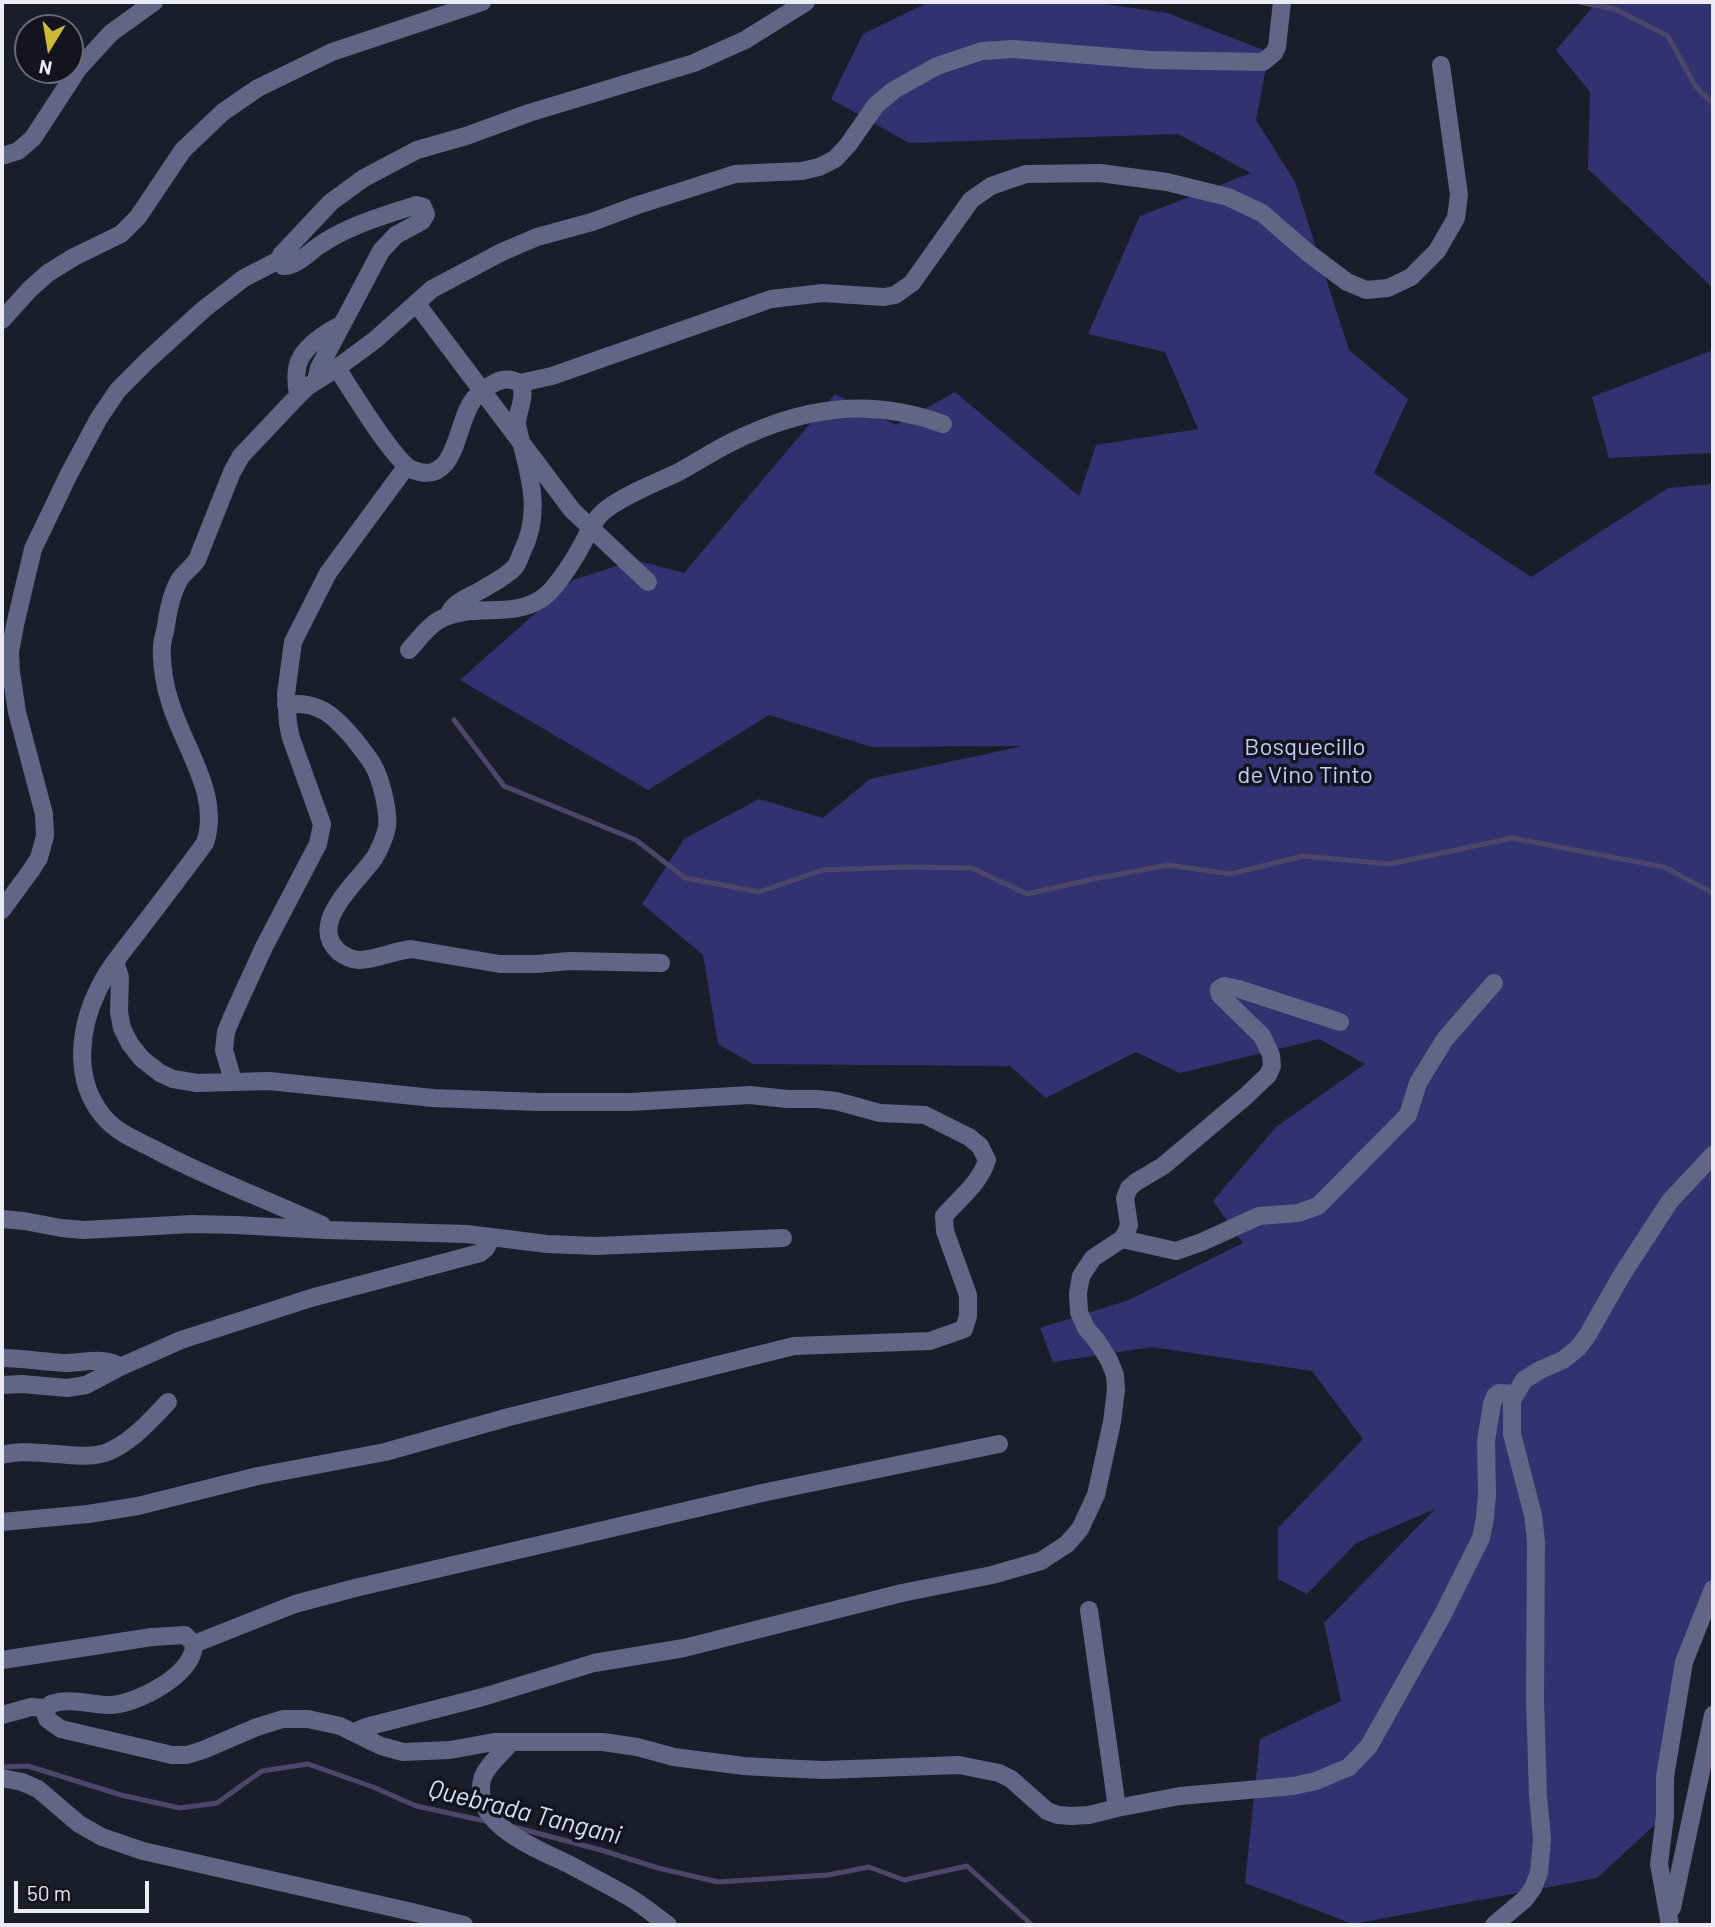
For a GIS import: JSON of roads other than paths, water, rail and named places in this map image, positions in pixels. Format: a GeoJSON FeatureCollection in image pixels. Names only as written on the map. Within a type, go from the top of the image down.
{"type":"FeatureCollection","features":[{"type":"Feature","properties":{"kind":"street"},"geometry":{"type":"LineString","coordinates":[[2,156],[18,151],[33,138],[78,69],[111,33],[153,2]]}},
{"type":"Feature","properties":{"kind":"street"},"geometry":{"type":"LineString","coordinates":[[2,320],[48,273],[121,234],[138,217],[183,150],[223,112],[258,88],[332,52],[482,2]]}},
{"type":"Feature","properties":{"kind":"street"},"geometry":{"type":"LineString","coordinates":[[2,910],[32,869],[45,835],[44,814],[17,712],[11,672],[10,652],[15,625],[33,549],[69,474],[99,418],[118,390],[212,303],[244,278],[279,260],[331,202],[364,178],[417,150],[694,63],[745,40],[806,2]]}},
{"type":"Feature","properties":{"kind":"street"},"geometry":{"type":"LineString","coordinates":[[326,1230],[322,1225],[169,1158],[123,1133],[104,1118],[94,1103],[86,1082],[82,1058],[86,1015],[99,988],[205,843],[210,820],[209,806],[171,705],[162,647],[167,615],[181,577],[197,560],[232,472],[242,456],[298,395],[375,340],[432,289],[537,237],[592,222],[735,174],[802,171],[818,167],[835,159],[876,105],[894,90],[937,66],[982,51],[1013,49],[1150,60],[1263,62],[1277,47],[1282,2]]}},
{"type":"Feature","properties":{"kind":"street"},"geometry":{"type":"LineString","coordinates":[[337,368],[372,422],[406,467],[422,473],[432,473],[440,469],[450,457],[474,399],[499,380],[512,379],[520,383],[565,372],[771,299],[823,293],[884,297],[895,295],[912,284],[971,200],[991,186],[1026,174],[1100,173],[1167,182],[1228,197],[1262,213],[1347,282],[1366,290],[1388,288],[1411,277],[1437,251],[1456,218],[1459,195],[1441,65]]}},
{"type":"Feature","properties":{"kind":"street"},"geometry":{"type":"LineString","coordinates":[[279,260],[283,266],[292,265],[321,243],[351,227],[416,205],[423,208],[426,215],[422,221],[396,235],[381,251],[319,368],[316,381]]}},
{"type":"Feature","properties":{"kind":"street"},"geometry":{"type":"LineString","coordinates":[[416,303],[572,510],[648,582]]}},
{"type":"Feature","properties":{"kind":"street"},"geometry":{"type":"LineString","coordinates":[[298,395],[296,375],[303,352],[342,325]]}},
{"type":"Feature","properties":{"kind":"street"},"geometry":{"type":"LineString","coordinates":[[449,615],[455,604],[515,567],[525,546],[534,512],[532,487],[517,425],[523,395],[520,383]]}},
{"type":"Feature","properties":{"kind":"street"},"geometry":{"type":"LineString","coordinates":[[409,650],[430,626],[449,615],[522,608],[539,601],[554,588],[600,515],[617,503],[730,443],[780,423],[831,410],[865,408],[907,413],[943,425]]}},
{"type":"Feature","properties":{"kind":"street"},"geometry":{"type":"LineString","coordinates":[[233,1081],[224,1050],[229,1025],[264,947],[322,832],[318,810],[291,738],[286,704],[293,642],[328,573],[406,467]]}},
{"type":"Feature","properties":{"kind":"street"},"geometry":{"type":"LineString","coordinates":[[286,704],[314,706],[335,717],[374,766],[387,808],[386,827],[380,848],[347,890],[330,919],[332,942],[342,954],[358,960],[411,949],[500,964],[569,961],[662,963]]}},
{"type":"Feature","properties":{"kind":"street"},"geometry":{"type":"LineString","coordinates":[[2,1522],[88,1514],[138,1506],[258,1476],[385,1452],[509,1417],[794,1346],[930,1341],[964,1329],[968,1316],[968,1295],[946,1231],[944,1216],[974,1184],[985,1169],[987,1160],[980,1146],[969,1137],[925,1115],[880,1113],[836,1101],[750,1095],[630,1102],[539,1102],[433,1098],[270,1080],[197,1083],[173,1079],[142,1059],[122,1028],[119,1012],[120,977],[116,962]]}},
{"type":"Feature","properties":{"kind":"street"},"geometry":{"type":"LineString","coordinates":[[1122,1239],[1176,1251],[1259,1216],[1298,1213],[1318,1206],[1408,1115],[1418,1083],[1445,1039],[1494,983]]}},
{"type":"Feature","properties":{"kind":"street"},"geometry":{"type":"LineString","coordinates":[[354,1732],[594,1663],[684,1648],[902,1593],[992,1575],[1027,1566],[1056,1552],[1080,1529],[1096,1495],[1116,1390],[1115,1375],[1109,1360],[1086,1328],[1079,1312],[1081,1276],[1093,1258],[1122,1239],[1129,1225],[1125,1198],[1129,1188],[1163,1166],[1246,1096],[1268,1075],[1272,1066],[1271,1055],[1262,1036],[1220,995],[1219,989],[1224,986],[1239,989],[1340,1022]]}},
{"type":"Feature","properties":{"kind":"street"},"geometry":{"type":"LineString","coordinates":[[1494,1925],[1525,1899],[1533,1888],[1539,1872],[1542,1839],[1535,1698],[1536,1541],[1533,1515],[1512,1434],[1512,1400],[1524,1380],[1563,1360],[1578,1348],[1670,1201],[1713,1155]]}},
{"type":"Feature","properties":{"kind":"street"},"geometry":{"type":"LineString","coordinates":[[2,1219],[84,1230],[192,1224],[236,1225],[467,1234],[547,1244],[596,1246],[783,1238]]}},
{"type":"Feature","properties":{"kind":"street"},"geometry":{"type":"LineString","coordinates":[[2,1385],[67,1388],[86,1385],[181,1340],[311,1298],[480,1253],[492,1237]]}},
{"type":"Feature","properties":{"kind":"street"},"geometry":{"type":"LineString","coordinates":[[2,1359],[64,1363],[99,1361],[120,1367]]}},
{"type":"Feature","properties":{"kind":"street"},"geometry":{"type":"LineString","coordinates":[[2,1660],[185,1635],[194,1644],[194,1650],[181,1672],[170,1681],[142,1696],[113,1705],[63,1700],[51,1703],[45,1712],[47,1719],[61,1729],[172,1755],[203,1751],[257,1727],[283,1719],[308,1719],[340,1726],[372,1743],[403,1752],[450,1750],[494,1742],[603,1742],[674,1757],[779,1769],[959,1765],[981,1768],[1012,1779],[1047,1811],[1058,1815],[1088,1815],[1180,1796],[1293,1786],[1316,1781],[1349,1767],[1369,1746],[1442,1616],[1481,1538],[1487,1495],[1486,1441],[1492,1404],[1499,1393],[1515,1394]]}},
{"type":"Feature","properties":{"kind":"street"},"geometry":{"type":"LineString","coordinates":[[2,1455],[41,1453],[82,1456],[104,1453],[125,1442],[168,1402]]}},
{"type":"Feature","properties":{"kind":"street"},"geometry":{"type":"LineString","coordinates":[[194,1644],[295,1604],[355,1588],[762,1493],[999,1444]]}},
{"type":"Feature","properties":{"kind":"street"},"geometry":{"type":"LineString","coordinates":[[1673,1924],[1659,1864],[1665,1816],[1665,1777],[1684,1662],[1713,1588]]}},
{"type":"Feature","properties":{"kind":"street"},"geometry":{"type":"LineString","coordinates":[[1089,1610],[1117,1808]]}},
{"type":"Feature","properties":{"kind":"street"},"geometry":{"type":"LineString","coordinates":[[2,1715],[31,1707],[47,1708]]}},
{"type":"Feature","properties":{"kind":"street"},"geometry":{"type":"LineString","coordinates":[[1673,1924],[1674,1891],[1713,1715]]}},
{"type":"Feature","properties":{"kind":"street"},"geometry":{"type":"LineString","coordinates":[[511,1742],[487,1769],[482,1779],[481,1800],[488,1813],[533,1849],[632,1899],[668,1925]]}},
{"type":"Feature","properties":{"kind":"street"},"geometry":{"type":"LineString","coordinates":[[2,1778],[38,1788],[79,1824],[102,1837],[142,1851],[464,1925]]}},
{"type":"Feature","properties":{"kind":"waterway"},"geometry":{"type":"LineString","coordinates":[[1579,2],[1615,9],[1668,36],[1696,87],[1713,104]]}},
{"type":"Feature","properties":{"kind":"waterway"},"geometry":{"type":"LineString","coordinates":[[454,720],[504,786],[636,840],[685,878],[759,892],[823,870],[905,867],[972,868],[1027,894],[1169,865],[1230,874],[1303,856],[1390,864],[1512,838],[1664,867],[1713,893]]}},
{"type":"Feature","properties":{"kind":"waterway","name":"Quebrada Tangani"},"geometry":{"type":"LineString","coordinates":[[2,1767],[28,1766],[121,1795],[180,1808],[217,1803],[262,1771],[308,1764],[373,1787],[416,1806],[490,1822]]}},
{"type":"Feature","properties":{"kind":"waterway","name":"Quebrada Tangani"},"geometry":{"type":"LineString","coordinates":[[514,1827],[658,1868],[718,1882],[828,1875],[869,1867],[904,1880],[967,1866],[1032,1925]]}},
{"type":"Feature","properties":{"kind":"park label","name":"Bosquecillo de Vino Tinto"},"geometry":{"type":"Point","coordinates":[1305,761]}}]}
